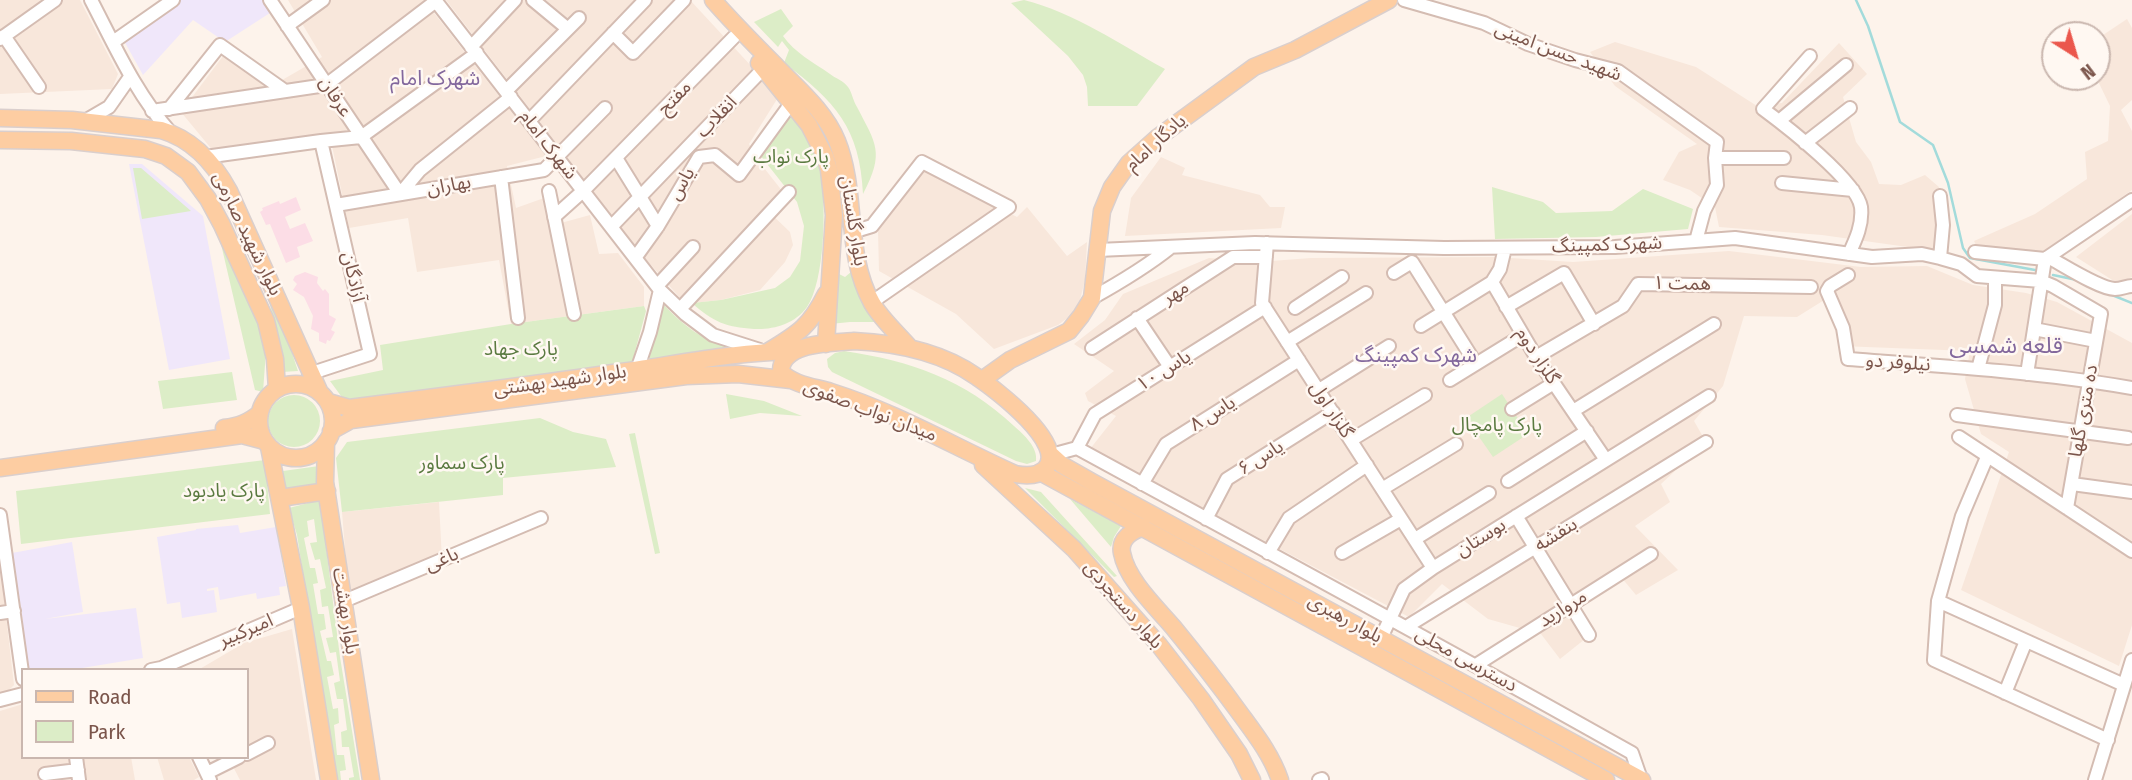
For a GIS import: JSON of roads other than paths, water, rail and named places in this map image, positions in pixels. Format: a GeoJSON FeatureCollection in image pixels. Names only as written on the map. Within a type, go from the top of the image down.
{"type":"FeatureCollection","features":[{"type":"Feature","properties":{"kind":"main road","name":"بلوار گلستان"},"geometry":{"type":"LineString","coordinates":[[699,0],[764,68],[809,125],[821,148],[829,170],[834,215],[826,344]]}},
{"type":"Feature","properties":{"kind":"main road","name":"بلوار گلستان"},"geometry":{"type":"LineString","coordinates":[[713,0],[814,106],[829,126],[845,167],[856,258],[872,302],[910,348]]}},
{"type":"Feature","properties":{"kind":"main road","name":"یادگار امام"},"geometry":{"type":"LineString","coordinates":[[982,380],[1010,360],[1069,331],[1082,316],[1092,298],[1102,211],[1112,187],[1129,163],[1157,138],[1254,67],[1295,50],[1389,0]]}},
{"type":"Feature","properties":{"kind":"main road","name":"بلوار شهید صارمی"},"geometry":{"type":"LineString","coordinates":[[0,118],[85,121],[161,130],[171,133],[205,157],[221,176],[229,191],[324,397]]}},
{"type":"Feature","properties":{"kind":"main road"},"geometry":{"type":"LineString","coordinates":[[821,148],[825,138],[836,140]]}},
{"type":"Feature","properties":{"kind":"main road","name":"بلوار شهید صارمی"},"geometry":{"type":"LineString","coordinates":[[0,140],[71,141],[145,149],[166,156],[188,172],[208,199],[222,225],[266,321],[275,359],[277,389]]}},
{"type":"Feature","properties":{"kind":"main road"},"geometry":{"type":"LineString","coordinates":[[831,265],[844,270],[856,258]]}},
{"type":"Feature","properties":{"kind":"main road"},"geometry":{"type":"LineString","coordinates":[[767,352],[806,327],[829,289]]}},
{"type":"Feature","properties":{"kind":"main road","name":"میدان نواب صفوی"},"geometry":{"type":"LineString","coordinates":[[1040,472],[1024,476],[1015,474],[904,420],[837,394],[791,380],[781,372],[781,363],[785,356],[793,351],[826,344],[854,341],[910,348],[957,365],[982,380],[1037,430],[1048,444],[1051,455]]}},
{"type":"Feature","properties":{"kind":"main road","name":"بلوار شهید بهشتی"},"geometry":{"type":"LineString","coordinates":[[324,397],[349,408],[637,370],[712,357],[793,351]]}},
{"type":"Feature","properties":{"kind":"main road","name":"بلوار شهید بهشتی"},"geometry":{"type":"LineString","coordinates":[[329,437],[351,420],[686,376],[738,374],[791,380]]}},
{"type":"Feature","properties":{"kind":"main road"},"geometry":{"type":"LineString","coordinates":[[0,468],[242,435],[267,444],[285,456],[294,458],[312,454],[329,437],[333,418],[324,397],[310,387],[288,385],[277,389],[263,404],[260,413],[261,432],[267,444],[280,498],[301,608],[328,780]]}},
{"type":"Feature","properties":{"kind":"main road"},"geometry":{"type":"LineString","coordinates":[[0,458],[239,426],[250,422],[260,413]]}},
{"type":"Feature","properties":{"kind":"main road","name":"بلوار بهشت"},"geometry":{"type":"LineString","coordinates":[[329,437],[327,491],[370,780]]}},
{"type":"Feature","properties":{"kind":"main road","name":"بلوار دستجردی"},"geometry":{"type":"LineString","coordinates":[[968,452],[1074,549],[1110,588],[1201,699],[1239,754],[1252,780]]}},
{"type":"Feature","properties":{"kind":"main road"},"geometry":{"type":"LineString","coordinates":[[1040,472],[1048,465],[1051,455]]}},
{"type":"Feature","properties":{"kind":"main road","name":"بلوار رهبری"},"geometry":{"type":"LineString","coordinates":[[1051,455],[1062,465],[1092,482],[1641,780]]}},
{"type":"Feature","properties":{"kind":"main road","name":"بلوار رهبری"},"geometry":{"type":"LineString","coordinates":[[1040,472],[1606,780]]}},
{"type":"Feature","properties":{"kind":"main road"},"geometry":{"type":"LineString","coordinates":[[280,498],[327,491]]}},
{"type":"Feature","properties":{"kind":"main road","name":"بلوار دستجردی"},"geometry":{"type":"LineString","coordinates":[[1143,527],[1134,530],[1123,542],[1121,551],[1126,564],[1138,586],[1205,666],[1266,750],[1280,780]]}},
{"type":"Feature","properties":{"kind":"street"},"geometry":{"type":"LineString","coordinates":[[38,87],[2,37],[55,0]]}},
{"type":"Feature","properties":{"kind":"street"},"geometry":{"type":"LineString","coordinates":[[91,0],[130,77],[152,111],[171,133]]}},
{"type":"Feature","properties":{"kind":"street"},"geometry":{"type":"LineString","coordinates":[[113,42],[173,0]]}},
{"type":"Feature","properties":{"kind":"street","name":"عرفان"},"geometry":{"type":"LineString","coordinates":[[270,0],[400,194]]}},
{"type":"Feature","properties":{"kind":"street"},"geometry":{"type":"LineString","coordinates":[[288,26],[323,0]]}},
{"type":"Feature","properties":{"kind":"street"},"geometry":{"type":"LineString","coordinates":[[205,157],[361,137],[474,50],[515,0]]}},
{"type":"Feature","properties":{"kind":"street"},"geometry":{"type":"LineString","coordinates":[[533,0],[568,29]]}},
{"type":"Feature","properties":{"kind":"street"},"geometry":{"type":"LineString","coordinates":[[529,121],[645,0]]}},
{"type":"Feature","properties":{"kind":"street"},"geometry":{"type":"LineString","coordinates":[[613,33],[633,53],[684,0]]}},
{"type":"Feature","properties":{"kind":"street","name":"شهید حسن امینی"},"geometry":{"type":"LineString","coordinates":[[1405,0],[1484,23],[1528,44],[1618,71],[1717,142],[1717,185],[1704,211],[1696,241]]}},
{"type":"Feature","properties":{"kind":"street"},"geometry":{"type":"LineString","coordinates":[[152,111],[326,85],[436,1]]}},
{"type":"Feature","properties":{"kind":"street","name":"شهرک امام"},"geometry":{"type":"LineString","coordinates":[[436,1],[658,288],[713,335],[767,352]]}},
{"type":"Feature","properties":{"kind":"street"},"geometry":{"type":"LineString","coordinates":[[400,194],[420,170],[508,94],[579,18]]}},
{"type":"Feature","properties":{"kind":"street","name":"مفتح"},"geometry":{"type":"LineString","coordinates":[[554,217],[583,191],[734,37]]}},
{"type":"Feature","properties":{"kind":"street"},"geometry":{"type":"LineString","coordinates":[[169,109],[220,45],[285,91]]}},
{"type":"Feature","properties":{"kind":"street"},"geometry":{"type":"LineString","coordinates":[[1810,56],[1763,108],[1805,143],[1853,190],[1860,204],[1861,221],[1849,254]]}},
{"type":"Feature","properties":{"kind":"street"},"geometry":{"type":"LineString","coordinates":[[1779,121],[1846,65]]}},
{"type":"Feature","properties":{"kind":"street","name":"انقلاب"},"geometry":{"type":"LineString","coordinates":[[611,227],[764,68]]}},
{"type":"Feature","properties":{"kind":"street"},"geometry":{"type":"LineString","coordinates":[[85,121],[109,107],[130,77]]}},
{"type":"Feature","properties":{"kind":"street","name":"یاس"},"geometry":{"type":"LineString","coordinates":[[635,258],[659,226],[699,157],[715,155],[739,176],[792,102]]}},
{"type":"Feature","properties":{"kind":"street","name":"بهاران"},"geometry":{"type":"LineString","coordinates":[[336,205],[544,170],[605,108]]}},
{"type":"Feature","properties":{"kind":"street"},"geometry":{"type":"LineString","coordinates":[[1805,143],[1850,108]]}},
{"type":"Feature","properties":{"kind":"street","name":"آزادگان"},"geometry":{"type":"LineString","coordinates":[[312,373],[370,354],[321,141]]}},
{"type":"Feature","properties":{"kind":"street"},"geometry":{"type":"LineString","coordinates":[[615,158],[659,226]]}},
{"type":"Feature","properties":{"kind":"street"},"geometry":{"type":"LineString","coordinates":[[1715,158],[1784,158]]}},
{"type":"Feature","properties":{"kind":"street"},"geometry":{"type":"LineString","coordinates":[[852,232],[872,226],[922,162],[1009,207],[872,302]]}},
{"type":"Feature","properties":{"kind":"street"},"geometry":{"type":"LineString","coordinates":[[501,177],[519,318]]}},
{"type":"Feature","properties":{"kind":"street"},"geometry":{"type":"LineString","coordinates":[[1782,183],[1853,190]]}},
{"type":"Feature","properties":{"kind":"street"},"geometry":{"type":"LineString","coordinates":[[549,191],[574,314]]}},
{"type":"Feature","properties":{"kind":"street"},"geometry":{"type":"LineString","coordinates":[[680,309],[789,192]]}},
{"type":"Feature","properties":{"kind":"street"},"geometry":{"type":"LineString","coordinates":[[1940,196],[1943,225],[1940,258]]}},
{"type":"Feature","properties":{"kind":"street"},"geometry":{"type":"LineString","coordinates":[[2028,374],[2041,281],[2047,258],[2132,200]]}},
{"type":"Feature","properties":{"kind":"street","name":"شهرک کمپینگ"},"geometry":{"type":"LineString","coordinates":[[1098,250],[1267,243],[1444,248],[1615,247],[1735,238],[1872,257],[1922,254],[1961,264],[1977,276],[2041,281],[2101,314]]}},
{"type":"Feature","properties":{"kind":"street"},"geometry":{"type":"LineString","coordinates":[[1265,307],[1262,303],[1267,243]]}},
{"type":"Feature","properties":{"kind":"street"},"geometry":{"type":"LineString","coordinates":[[637,370],[658,288],[693,247]]}},
{"type":"Feature","properties":{"kind":"street"},"geometry":{"type":"LineString","coordinates":[[1092,298],[1171,247]]}},
{"type":"Feature","properties":{"kind":"street"},"geometry":{"type":"LineString","coordinates":[[1421,326],[1492,282],[1500,269],[1505,248]]}},
{"type":"Feature","properties":{"kind":"street"},"geometry":{"type":"LineString","coordinates":[[1975,252],[2047,258],[2102,286],[2115,289],[2132,286]]}},
{"type":"Feature","properties":{"kind":"street","name":"مهر"},"geometry":{"type":"LineString","coordinates":[[1092,348],[1233,257],[1266,257]]}},
{"type":"Feature","properties":{"kind":"street"},"geometry":{"type":"LineString","coordinates":[[1394,273],[1412,262],[1476,363]]}},
{"type":"Feature","properties":{"kind":"street"},"geometry":{"type":"LineString","coordinates":[[1506,307],[1564,273],[1594,324]]}},
{"type":"Feature","properties":{"kind":"street","name":"نیلوفر دو"},"geometry":{"type":"LineString","coordinates":[[1848,275],[1830,286],[1827,291],[1843,328],[1848,359],[2028,374],[2132,388]]}},
{"type":"Feature","properties":{"kind":"street"},"geometry":{"type":"LineString","coordinates":[[1295,308],[1342,277]]}},
{"type":"Feature","properties":{"kind":"street"},"geometry":{"type":"LineString","coordinates":[[1978,369],[1995,305],[1995,278]]}},
{"type":"Feature","properties":{"kind":"street","name":"گلزار دوم"},"geometry":{"type":"LineString","coordinates":[[1492,282],[1536,357],[1606,460]]}},
{"type":"Feature","properties":{"kind":"street","name":"همت ۱"},"geometry":{"type":"LineString","coordinates":[[1536,357],[1623,306],[1639,284],[1811,287]]}},
{"type":"Feature","properties":{"kind":"street"},"geometry":{"type":"LineString","coordinates":[[1318,292],[1332,314]]}},
{"type":"Feature","properties":{"kind":"street"},"geometry":{"type":"LineString","coordinates":[[1287,342],[1366,293]]}},
{"type":"Feature","properties":{"kind":"street","name":"گلزار اول"},"geometry":{"type":"LineString","coordinates":[[1265,307],[1433,568]]}},
{"type":"Feature","properties":{"kind":"street","name":"یاس ۱۰"},"geometry":{"type":"LineString","coordinates":[[1077,448],[1095,414],[1265,307]]}},
{"type":"Feature","properties":{"kind":"street","name":"ده متری گلها"},"geometry":{"type":"LineString","coordinates":[[2067,508],[2101,314]]}},
{"type":"Feature","properties":{"kind":"street"},"geometry":{"type":"LineString","coordinates":[[1137,318],[1170,367]]}},
{"type":"Feature","properties":{"kind":"street"},"geometry":{"type":"LineString","coordinates":[[1573,411],[1714,324]]}},
{"type":"Feature","properties":{"kind":"street"},"geometry":{"type":"LineString","coordinates":[[2034,329],[2096,341]]}},
{"type":"Feature","properties":{"kind":"street"},"geometry":{"type":"LineString","coordinates":[[1450,380],[1523,335]]}},
{"type":"Feature","properties":{"kind":"street"},"geometry":{"type":"LineString","coordinates":[[1319,390],[1389,346]]}},
{"type":"Feature","properties":{"kind":"street","name":"یاس ۸"},"geometry":{"type":"LineString","coordinates":[[1142,484],[1166,444],[1299,360]]}},
{"type":"Feature","properties":{"kind":"street"},"geometry":{"type":"LineString","coordinates":[[1512,409],[1554,383]]}},
{"type":"Feature","properties":{"kind":"street"},"geometry":{"type":"LineString","coordinates":[[1351,440],[1425,395]]}},
{"type":"Feature","properties":{"kind":"street","name":"بوستان"},"geometry":{"type":"LineString","coordinates":[[1381,638],[1404,589],[1433,568],[1709,396]]}},
{"type":"Feature","properties":{"kind":"street","name":"یاس ۶"},"geometry":{"type":"LineString","coordinates":[[1206,519],[1227,479],[1333,412]]}},
{"type":"Feature","properties":{"kind":"street"},"geometry":{"type":"LineString","coordinates":[[1957,415],[2128,438]]}},
{"type":"Feature","properties":{"kind":"street"},"geometry":{"type":"LineString","coordinates":[[1508,481],[1587,432]]}},
{"type":"Feature","properties":{"kind":"street"},"geometry":{"type":"LineString","coordinates":[[1959,437],[2132,551]]}},
{"type":"Feature","properties":{"kind":"street","name":"بنفشه"},"geometry":{"type":"LineString","coordinates":[[1406,627],[1706,442]]}},
{"type":"Feature","properties":{"kind":"street"},"geometry":{"type":"LineString","coordinates":[[1382,489],[1456,444]]}},
{"type":"Feature","properties":{"kind":"street"},"geometry":{"type":"LineString","coordinates":[[1051,455],[1077,448]]}},
{"type":"Feature","properties":{"kind":"street","name":"دسترسی محلی"},"geometry":{"type":"LineString","coordinates":[[1077,448],[1632,753],[1641,780]]}},
{"type":"Feature","properties":{"kind":"street"},"geometry":{"type":"LineString","coordinates":[[1987,457],[1962,516],[1938,601],[1934,660],[2108,740]]}},
{"type":"Feature","properties":{"kind":"street"},"geometry":{"type":"LineString","coordinates":[[1268,553],[1289,517],[1367,465]]}},
{"type":"Feature","properties":{"kind":"street"},"geometry":{"type":"LineString","coordinates":[[2072,484],[2132,492]]}},
{"type":"Feature","properties":{"kind":"street"},"geometry":{"type":"LineString","coordinates":[[1415,539],[1489,493]]}},
{"type":"Feature","properties":{"kind":"street"},"geometry":{"type":"LineString","coordinates":[[0,515],[21,668]]}},
{"type":"Feature","properties":{"kind":"street"},"geometry":{"type":"LineString","coordinates":[[1516,516],[1589,635]]}},
{"type":"Feature","properties":{"kind":"street","name":"باغی"},"geometry":{"type":"LineString","coordinates":[[344,601],[541,519]]}},
{"type":"Feature","properties":{"kind":"street"},"geometry":{"type":"LineString","coordinates":[[1342,553],[1401,519]]}},
{"type":"Feature","properties":{"kind":"street","name":"مروارید"},"geometry":{"type":"LineString","coordinates":[[1476,665],[1651,554]]}},
{"type":"Feature","properties":{"kind":"street"},"geometry":{"type":"LineString","coordinates":[[1938,601],[2124,685]]}},
{"type":"Feature","properties":{"kind":"street","name":"امیرکبیر"},"geometry":{"type":"LineString","coordinates":[[157,668],[301,608]]}},
{"type":"Feature","properties":{"kind":"street"},"geometry":{"type":"LineString","coordinates":[[0,613],[14,611]]}},
{"type":"Feature","properties":{"kind":"street"},"geometry":{"type":"LineString","coordinates":[[2005,693],[2026,641]]}},
{"type":"Feature","properties":{"kind":"street"},"geometry":{"type":"LineString","coordinates":[[2095,780],[2132,660]]}},
{"type":"Feature","properties":{"kind":"street"},"geometry":{"type":"LineString","coordinates":[[0,700],[21,695]]}},
{"type":"Feature","properties":{"kind":"street"},"geometry":{"type":"LineString","coordinates":[[248,753],[268,743]]}},
{"type":"Feature","properties":{"kind":"street"},"geometry":{"type":"LineString","coordinates":[[200,759],[209,776],[237,759]]}},
{"type":"Feature","properties":{"kind":"street"},"geometry":{"type":"LineString","coordinates":[[45,774],[78,769]]}},
{"type":"Feature","properties":{"kind":"waterway"},"geometry":{"type":"LineString","coordinates":[[1856,0],[1868,26],[1900,122],[1933,145],[1948,183],[1963,248],[1970,258],[2035,270]]}},
{"type":"Feature","properties":{"kind":"waterway"},"geometry":{"type":"LineString","coordinates":[[2053,275],[2077,280]]}},
{"type":"Feature","properties":{"kind":"waterway"},"geometry":{"type":"LineString","coordinates":[[2112,295],[2132,303]]}},
{"type":"Feature","properties":{"kind":"district","name":"شهرک امام"},"geometry":{"type":"Point","coordinates":[435,79]}},
{"type":"Feature","properties":{"kind":"district","name":"قلعه شمسی"},"geometry":{"type":"Point","coordinates":[2006,347]}},
{"type":"Feature","properties":{"kind":"district","name":"شهرک کمپینگ"},"geometry":{"type":"Point","coordinates":[1416,356]}},
{"type":"Feature","properties":{"kind":"park label","name":"پارک نواب"},"geometry":{"type":"Point","coordinates":[791,158]}},
{"type":"Feature","properties":{"kind":"park label","name":"پارک جهاد"},"geometry":{"type":"Point","coordinates":[521,350]}},
{"type":"Feature","properties":{"kind":"park label","name":"پارک پامچال"},"geometry":{"type":"Point","coordinates":[1497,426]}},
{"type":"Feature","properties":{"kind":"park label","name":"پارک سماور"},"geometry":{"type":"Point","coordinates":[462,464]}},
{"type":"Feature","properties":{"kind":"park label","name":"پارک یادبود"},"geometry":{"type":"Point","coordinates":[224,492]}}]}
